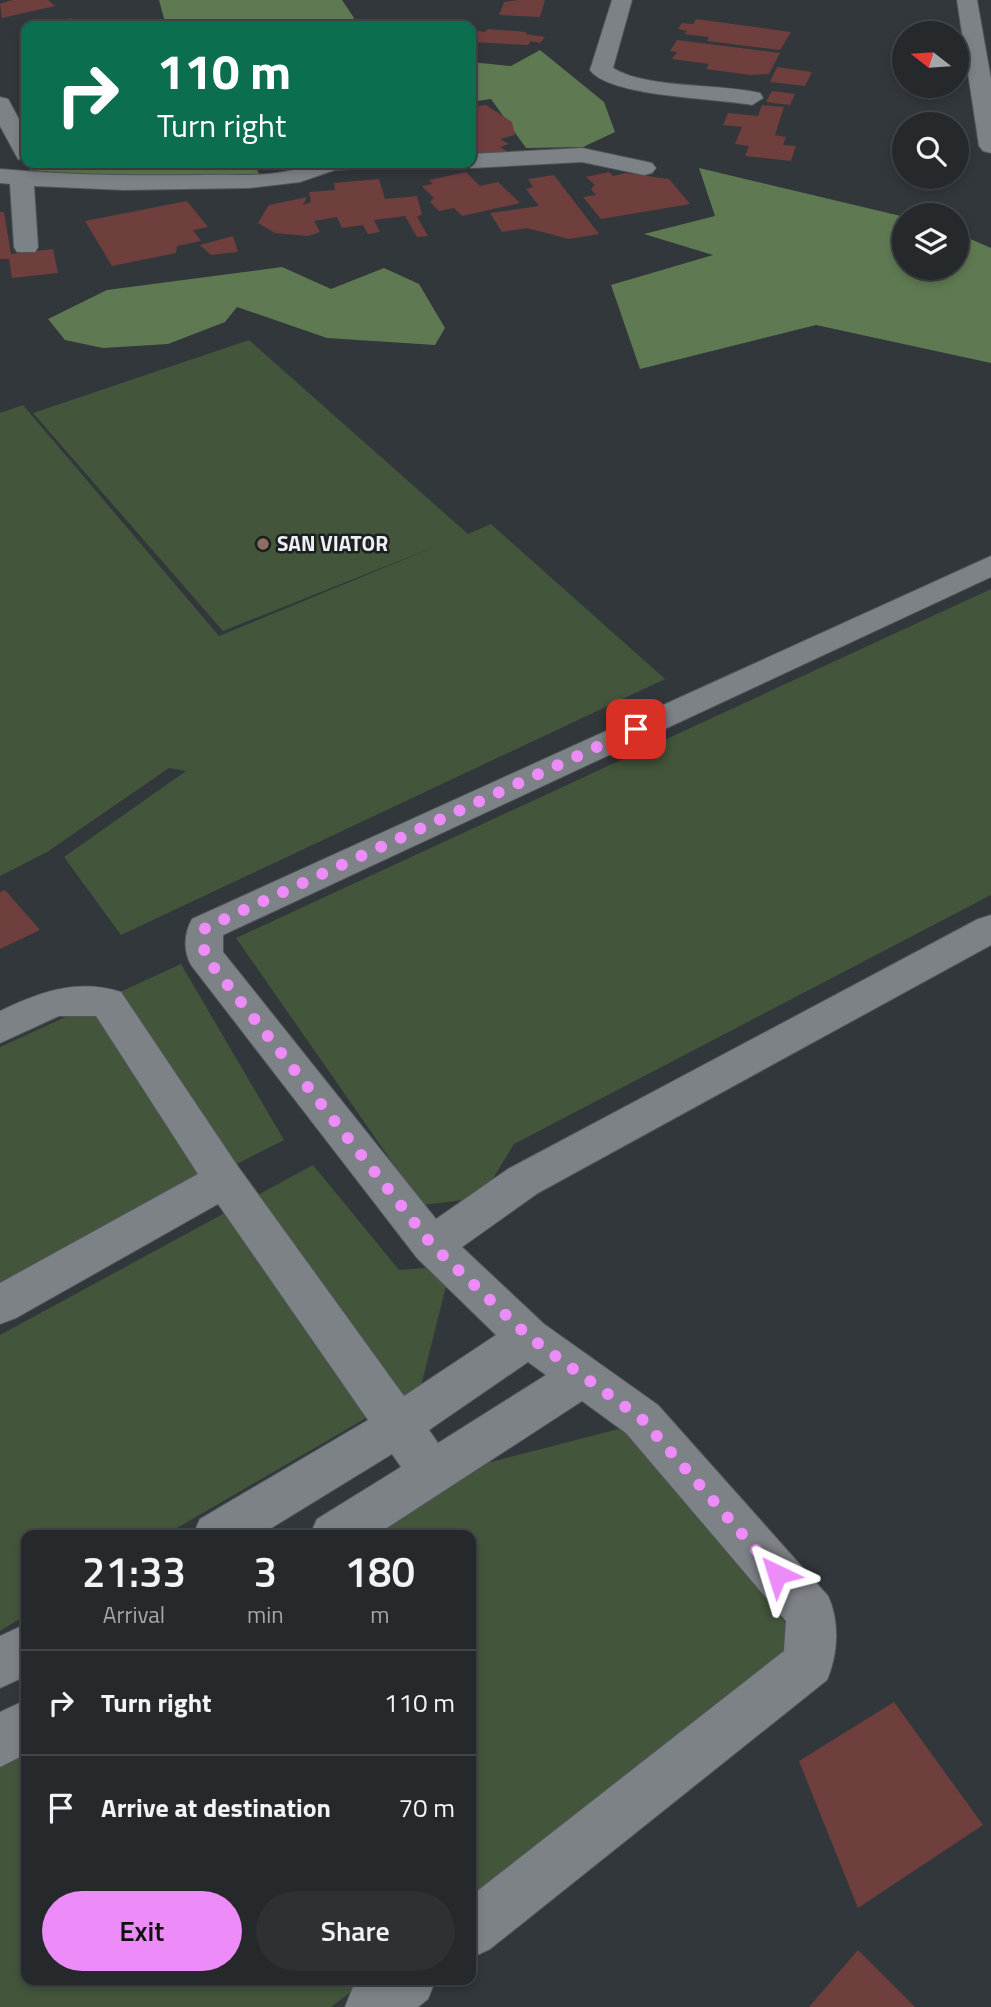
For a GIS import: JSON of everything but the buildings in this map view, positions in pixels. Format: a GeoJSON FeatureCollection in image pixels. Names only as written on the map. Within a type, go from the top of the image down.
{"type":"FeatureCollection","features":[{"type":"Feature","properties":{"kind":"street"},"geometry":{"type":"LineString","coordinates":[[622,0],[601,70],[616,81],[642,87],[685,89],[752,99]]}},
{"type":"Feature","properties":{"kind":"street"},"geometry":{"type":"LineString","coordinates":[[967,0],[991,146]]}},
{"type":"Feature","properties":{"kind":"street"},"geometry":{"type":"LineString","coordinates":[[0,104],[15,168],[26,247]]}},
{"type":"Feature","properties":{"kind":"street"},"geometry":{"type":"LineString","coordinates":[[476,161],[582,155],[644,167]]}},
{"type":"Feature","properties":{"kind":"street"},"geometry":{"type":"LineString","coordinates":[[15,168],[115,184],[265,181],[322,168]]}},
{"type":"Feature","properties":{"kind":"street"},"geometry":{"type":"LineString","coordinates":[[476,1926],[809,1663],[811,1613],[642,1419],[528,1336],[432,1245],[204,955],[205,928],[991,565]]}},
{"type":"Feature","properties":{"kind":"street"},"geometry":{"type":"LineString","coordinates":[[432,1245],[523,1181],[991,928]]}},
{"type":"Feature","properties":{"kind":"street"},"geometry":{"type":"LineString","coordinates":[[0,1028],[54,1002],[107,1002],[224,1180],[433,1474]]}},
{"type":"Feature","properties":{"kind":"street"},"geometry":{"type":"LineString","coordinates":[[0,1305],[224,1180]]}},
{"type":"Feature","properties":{"kind":"street"},"geometry":{"type":"LineString","coordinates":[[225,1530],[398,1426],[528,1336]]}},
{"type":"Feature","properties":{"kind":"street"},"geometry":{"type":"LineString","coordinates":[[342,1530],[583,1376]]}},
{"type":"Feature","properties":{"kind":"street"},"geometry":{"type":"LineString","coordinates":[[0,1664],[21,1651]]}},
{"type":"Feature","properties":{"kind":"street"},"geometry":{"type":"LineString","coordinates":[[0,1741],[21,1728]]}},
{"type":"Feature","properties":{"kind":"street"},"geometry":{"type":"LineString","coordinates":[[373,2007],[400,1985]]}},
{"type":"Feature","properties":{"kind":"green space"},"geometry":{"type":"Polygon","coordinates":[[[159,0],[342,0],[354,21],[165,21],[159,0]]]}},
{"type":"Feature","properties":{"kind":"green space"},"geometry":{"type":"Polygon","coordinates":[[[540,50],[604,102],[615,132],[583,147],[526,148],[491,99],[476,101],[476,62],[511,66],[540,50]]]}},
{"type":"Feature","properties":{"kind":"green space"},"geometry":{"type":"Polygon","coordinates":[[[256,168],[259,174],[123,179],[29,170],[256,168]]]}},
{"type":"Feature","properties":{"kind":"green space"},"geometry":{"type":"Polygon","coordinates":[[[699,168],[892,214],[892,280],[969,280],[969,238],[991,248],[991,363],[816,325],[640,369],[611,285],[713,255],[644,234],[715,216],[699,168]]]}},
{"type":"Feature","properties":{"kind":"green space"},"geometry":{"type":"Polygon","coordinates":[[[282,267],[331,289],[384,268],[419,284],[445,328],[435,345],[327,338],[237,307],[225,322],[168,344],[103,348],[65,340],[48,319],[107,290],[282,267]]]}},
{"type":"Feature","properties":{"kind":"green space","name":"SAN VIATOR"},"geometry":{"type":"Polygon","coordinates":[[[249,340],[468,534],[491,524],[665,679],[121,935],[64,857],[186,771],[169,768],[47,852],[0,876],[0,413],[23,405],[219,636],[439,545],[223,631],[33,413],[249,340]]]}},
{"type":"Feature","properties":{"kind":"green space"},"geometry":{"type":"Polygon","coordinates":[[[991,589],[991,895],[514,1144],[481,1198],[422,1205],[236,938],[991,589]]]}},
{"type":"Feature","properties":{"kind":"green space"},"geometry":{"type":"Polygon","coordinates":[[[181,964],[284,1140],[0,1285],[0,1047],[181,964]]]}},
{"type":"Feature","properties":{"kind":"green space"},"geometry":{"type":"Polygon","coordinates":[[[313,1165],[399,1270],[451,1266],[421,1386],[174,1530],[21,1530],[21,1618],[0,1631],[0,1335],[313,1165]]]}},
{"type":"Feature","properties":{"kind":"green space"},"geometry":{"type":"Polygon","coordinates":[[[634,1425],[809,1654],[476,1899],[476,1530],[370,1530],[467,1468],[634,1425]]]}},
{"type":"Feature","properties":{"kind":"green space"},"geometry":{"type":"Polygon","coordinates":[[[21,1753],[21,1985],[360,1985],[331,2007],[0,2007],[0,1766],[21,1753]]]}},
{"type":"Feature","properties":{"kind":"place","name":"SAN VIATOR"},"geometry":{"type":"Point","coordinates":[263,544]}},
{"type":"Feature","properties":{"kind":"route"},"geometry":{"type":"LineString","coordinates":[[636,729],[205,928],[204,955],[432,1245],[528,1336],[642,1419],[777,1574]]}}]}
